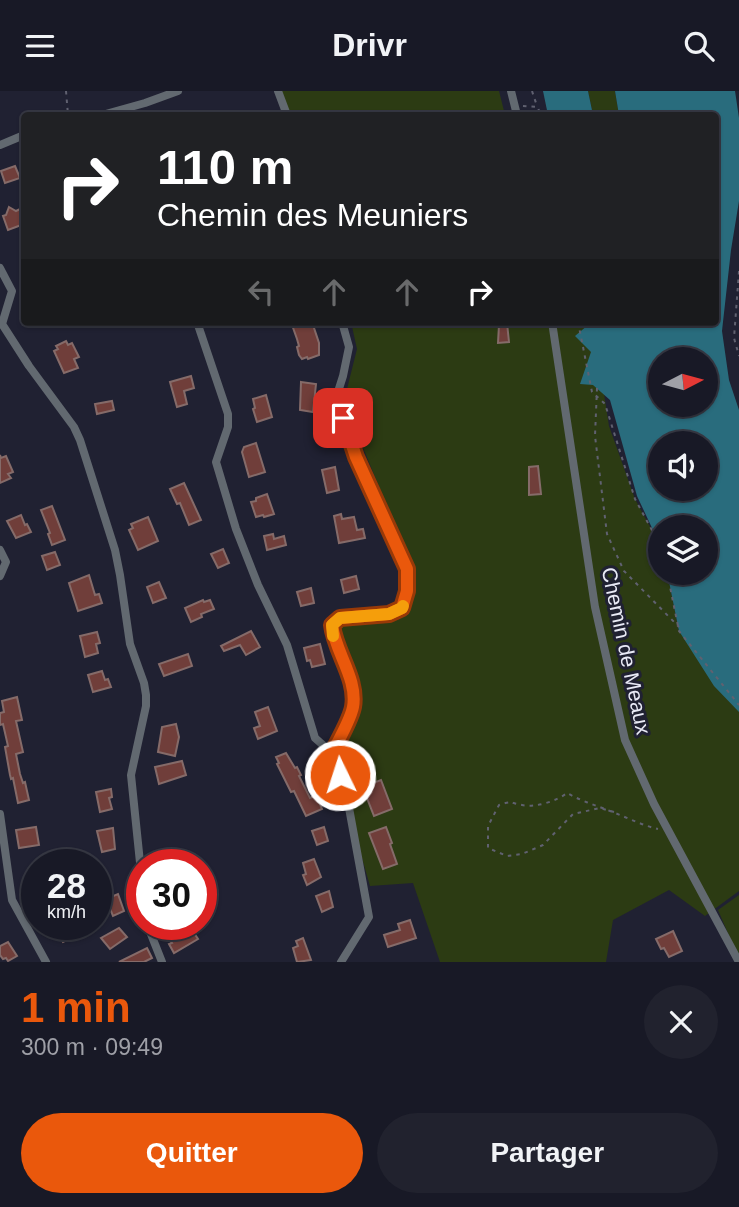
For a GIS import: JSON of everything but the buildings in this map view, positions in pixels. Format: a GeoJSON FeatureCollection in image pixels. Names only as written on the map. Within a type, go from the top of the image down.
{"type":"FeatureCollection","features":[{"type":"Feature","properties":{"kind":"street"},"geometry":{"type":"LineString","coordinates":[[121,112],[178,91]]}},
{"type":"Feature","properties":{"kind":"street"},"geometry":{"type":"LineString","coordinates":[[278,91],[287,112]]}},
{"type":"Feature","properties":{"kind":"street"},"geometry":{"type":"LineString","coordinates":[[511,91],[516,112]]}},
{"type":"Feature","properties":{"kind":"street"},"geometry":{"type":"LineString","coordinates":[[0,145],[21,136]]}},
{"type":"Feature","properties":{"kind":"street"},"geometry":{"type":"LineString","coordinates":[[0,268],[12,291],[2,324],[74,427],[115,550],[130,644],[146,695],[131,775],[139,849]]}},
{"type":"Feature","properties":{"kind":"street"},"geometry":{"type":"LineString","coordinates":[[198,326],[229,414],[228,427],[216,462],[236,529],[258,585],[287,645],[315,738],[332,753],[346,797],[369,917],[341,962]]}},
{"type":"Feature","properties":{"kind":"street"},"geometry":{"type":"LineString","coordinates":[[332,753],[353,706],[352,685],[333,635],[332,625],[340,618],[389,614],[402,608],[407,591],[407,569],[356,457],[336,398],[349,348],[343,326]]}},
{"type":"Feature","properties":{"kind":"street","name":"Chemin de Meaux"},"geometry":{"type":"LineString","coordinates":[[553,326],[596,607],[625,740],[669,832],[739,962]]}},
{"type":"Feature","properties":{"kind":"street"},"geometry":{"type":"LineString","coordinates":[[0,550],[6,562],[0,576]]}},
{"type":"Feature","properties":{"kind":"street"},"geometry":{"type":"LineString","coordinates":[[0,814],[12,900],[46,962]]}},
{"type":"Feature","properties":{"kind":"street"},"geometry":{"type":"LineString","coordinates":[[153,940],[162,962]]}},
{"type":"Feature","properties":{"kind":"path"},"geometry":{"type":"LineString","coordinates":[[66,91],[68,112]]}},
{"type":"Feature","properties":{"kind":"path"},"geometry":{"type":"LineString","coordinates":[[532,91],[539,112]]}},
{"type":"Feature","properties":{"kind":"path"},"geometry":{"type":"LineString","coordinates":[[515,105],[538,107]]}},
{"type":"Feature","properties":{"kind":"path"},"geometry":{"type":"LineString","coordinates":[[739,271],[734,338],[739,356]]}},
{"type":"Feature","properties":{"kind":"path"},"geometry":{"type":"LineString","coordinates":[[579,326],[592,392],[606,404],[635,499],[648,523]]}},
{"type":"Feature","properties":{"kind":"path"},"geometry":{"type":"LineString","coordinates":[[597,388],[595,436],[607,534],[624,571],[678,627]]}},
{"type":"Feature","properties":{"kind":"path"},"geometry":{"type":"LineString","coordinates":[[670,585],[679,631],[739,705]]}},
{"type":"Feature","properties":{"kind":"path"},"geometry":{"type":"LineString","coordinates":[[614,813],[600,809],[573,814],[543,845],[522,854],[507,856],[488,848],[488,826],[499,805],[511,801],[524,806],[556,801],[567,793],[583,802],[669,832]]}},
{"type":"Feature","properties":{"kind":"green space"},"geometry":{"type":"Polygon","coordinates":[[[279,91],[499,91],[504,112],[289,112],[279,91]]]}},
{"type":"Feature","properties":{"kind":"green space"},"geometry":{"type":"Polygon","coordinates":[[[588,91],[615,91],[618,112],[592,112],[588,91]]]}},
{"type":"Feature","properties":{"kind":"green space"},"geometry":{"type":"Polygon","coordinates":[[[352,326],[594,326],[609,426],[635,499],[648,523],[648,585],[670,585],[679,631],[739,706],[739,891],[705,916],[669,890],[613,920],[606,962],[440,962],[413,883],[370,886],[332,753],[353,706],[352,685],[332,625],[409,607],[415,582],[404,548],[344,401],[357,349],[352,326]]]}},
{"type":"Feature","properties":{"kind":"green space"},"geometry":{"type":"Polygon","coordinates":[[[739,895],[739,959],[718,910],[739,895]]]}},
{"type":"Feature","properties":{"kind":"water"},"geometry":{"type":"Polygon","coordinates":[[[543,91],[588,91],[592,112],[547,112],[543,91]]]}},
{"type":"Feature","properties":{"kind":"water"},"geometry":{"type":"Polygon","coordinates":[[[615,91],[735,91],[739,118],[739,201],[722,331],[729,380],[739,410],[739,712],[714,686],[679,631],[670,585],[718,585],[718,515],[648,515],[648,519],[637,496],[610,400],[593,385],[580,384],[591,352],[575,336],[587,326],[719,326],[719,112],[618,112],[615,91]]]}},
{"type":"Feature","properties":{"kind":"slow traffic"},"geometry":{"type":"LineString","coordinates":[[333,636],[332,625],[340,618],[389,614],[403,606]]}},
{"type":"Feature","properties":{"kind":"route"},"geometry":{"type":"LineString","coordinates":[[340,775],[332,753],[353,706],[352,685],[333,635],[332,625],[340,618],[389,614],[402,608],[407,591],[407,569],[356,457],[343,418]]}}]}
